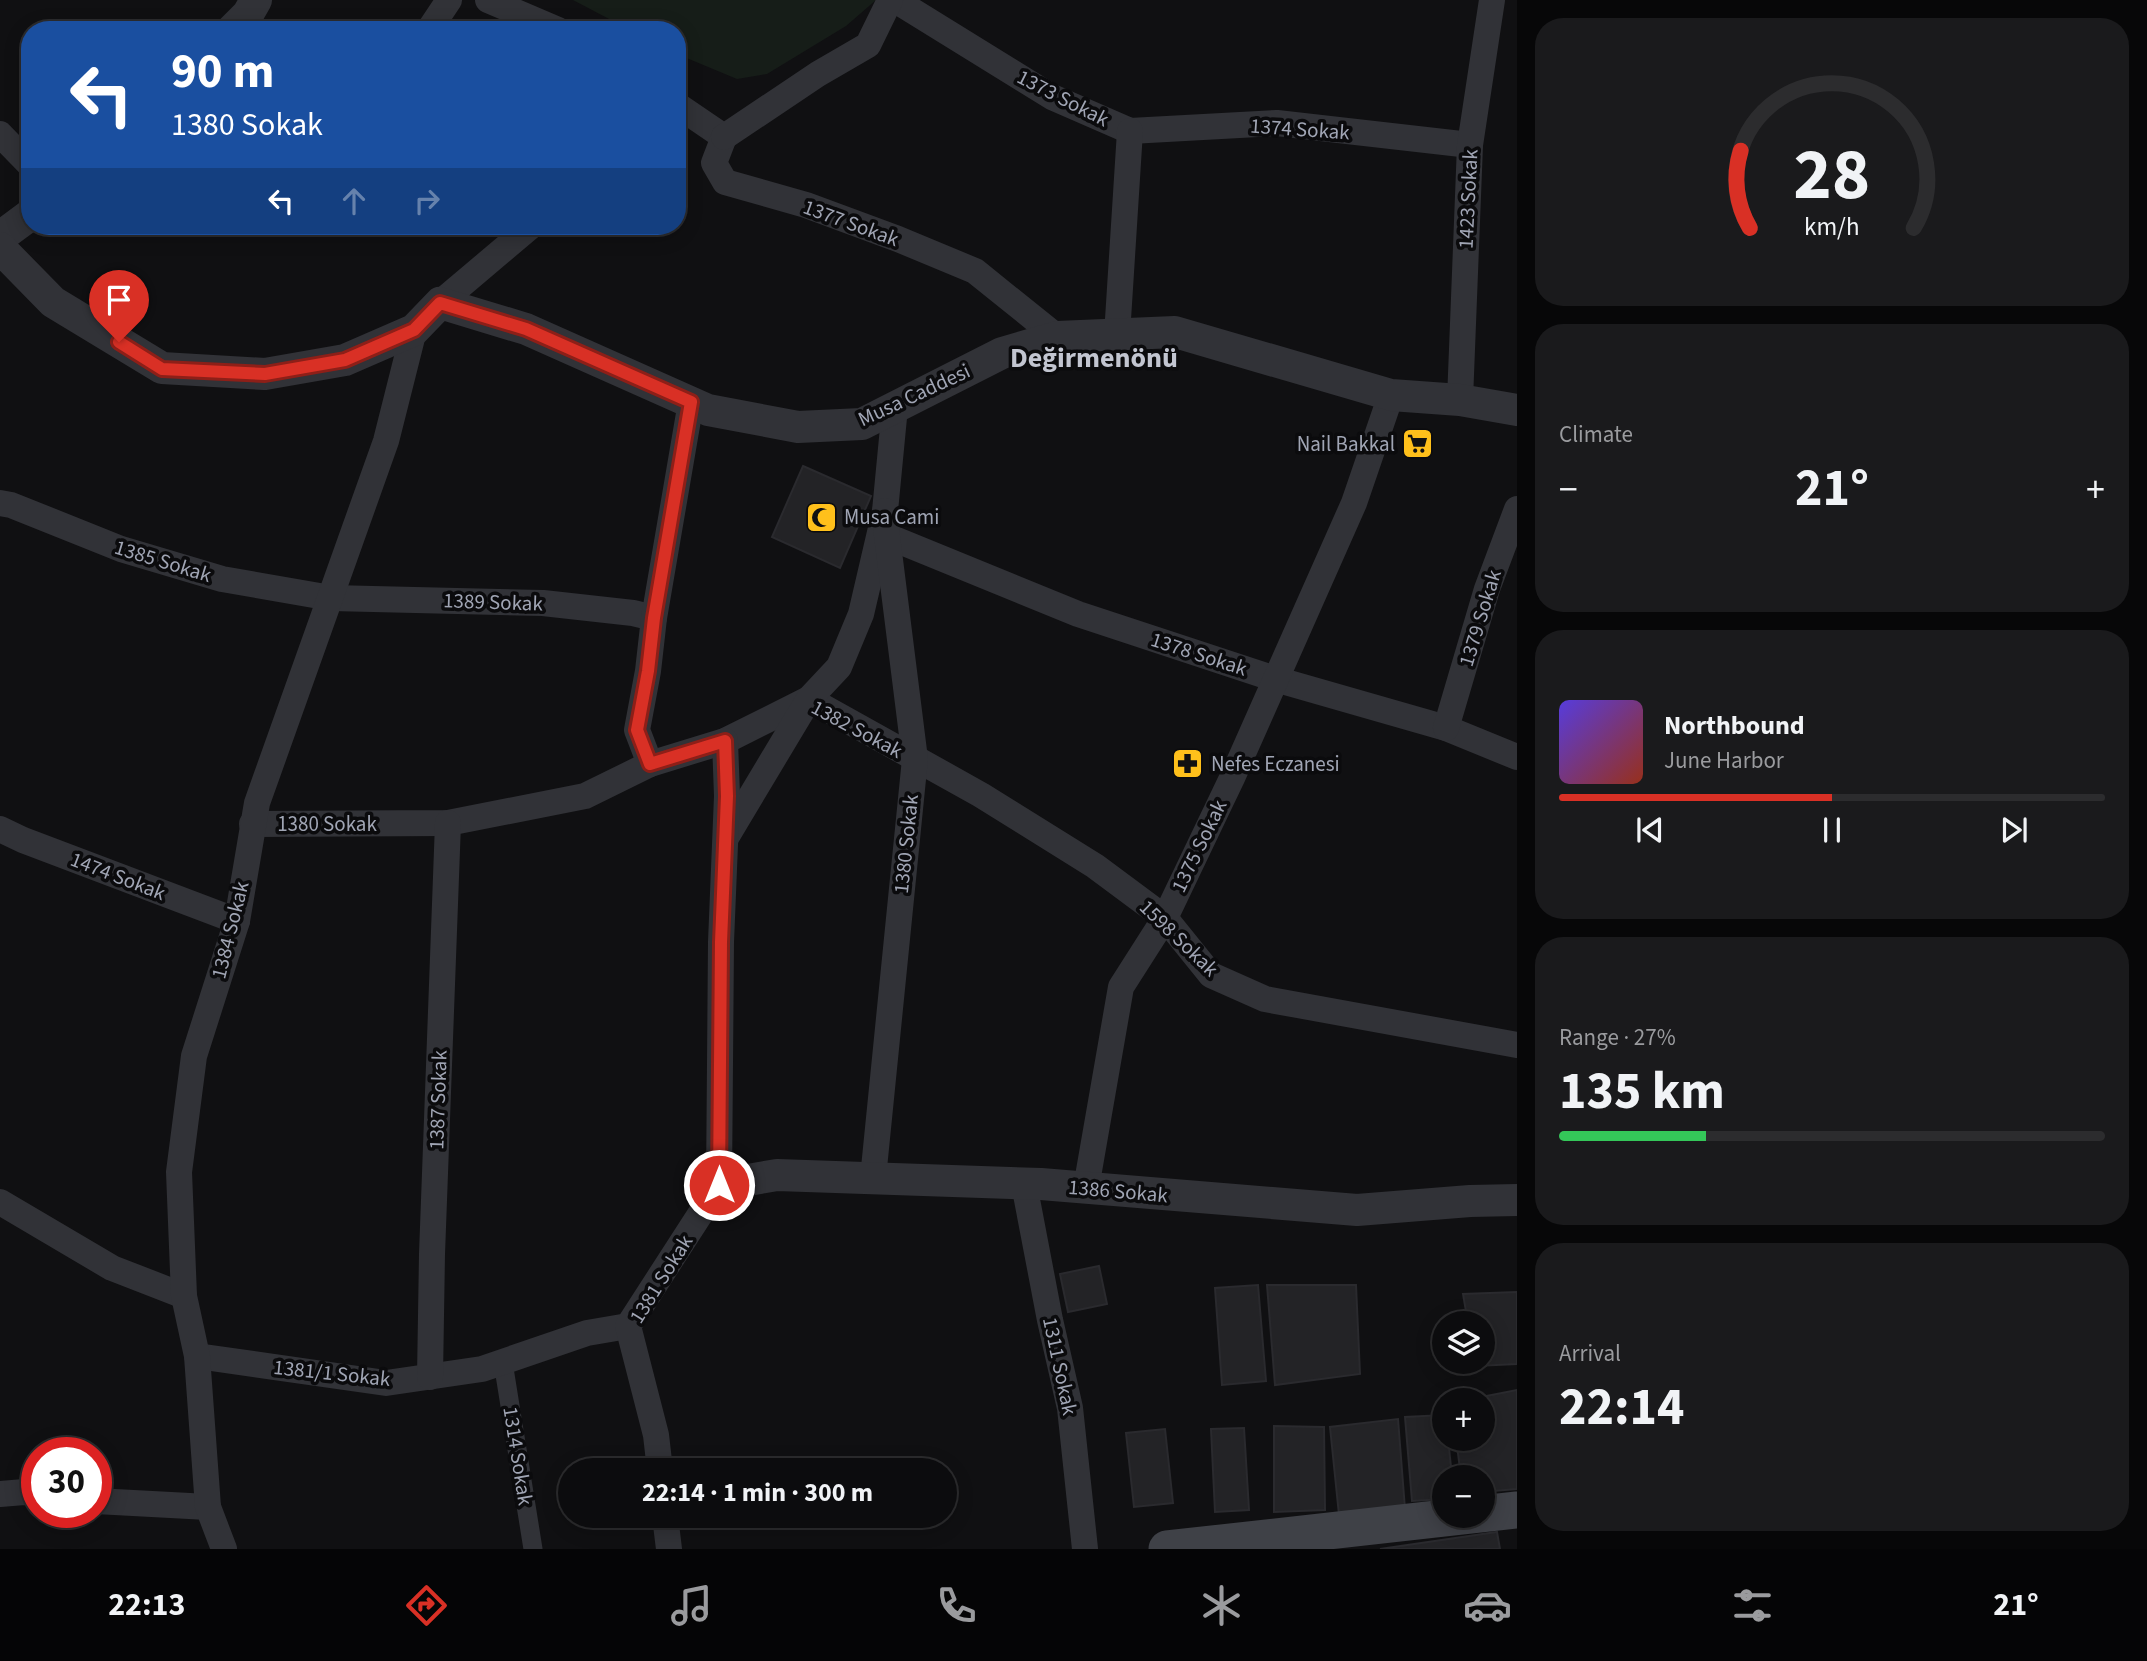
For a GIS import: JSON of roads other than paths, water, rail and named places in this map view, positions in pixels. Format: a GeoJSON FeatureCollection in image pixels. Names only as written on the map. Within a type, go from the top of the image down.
{"type":"FeatureCollection","features":[{"type":"Feature","properties":{"kind":"main road"},"geometry":{"type":"LineString","coordinates":[[1167,1549],[1517,1510]]}},
{"type":"Feature","properties":{"kind":"street"},"geometry":{"type":"LineString","coordinates":[[241,21],[256,0]]}},
{"type":"Feature","properties":{"kind":"street"},"geometry":{"type":"LineString","coordinates":[[435,21],[449,0]]}},
{"type":"Feature","properties":{"kind":"street"},"geometry":{"type":"LineString","coordinates":[[488,0],[537,21]]}},
{"type":"Feature","properties":{"kind":"street"},"geometry":{"type":"LineString","coordinates":[[686,111],[724,137],[818,74],[868,45],[892,0]]}},
{"type":"Feature","properties":{"kind":"street","name":"1373 Sokak"},"geometry":{"type":"LineString","coordinates":[[892,0],[1052,97],[1130,131],[1117,335]]}},
{"type":"Feature","properties":{"kind":"street","name":"1423 Sokak"},"geometry":{"type":"LineString","coordinates":[[1460,400],[1469,145],[1492,0]]}},
{"type":"Feature","properties":{"kind":"street","name":"1374 Sokak"},"geometry":{"type":"LineString","coordinates":[[1130,131],[1277,123],[1469,145]]}},
{"type":"Feature","properties":{"kind":"street"},"geometry":{"type":"LineString","coordinates":[[0,134],[21,156]]}},
{"type":"Feature","properties":{"kind":"street","name":"1377 Sokak"},"geometry":{"type":"LineString","coordinates":[[724,137],[714,163],[725,182],[806,205],[975,271],[1057,337]]}},
{"type":"Feature","properties":{"kind":"street"},"geometry":{"type":"LineString","coordinates":[[0,237],[21,222]]}},
{"type":"Feature","properties":{"kind":"street"},"geometry":{"type":"LineString","coordinates":[[0,248],[53,302],[162,369],[265,374],[345,360],[414,330],[440,303],[520,235]]}},
{"type":"Feature","properties":{"kind":"street","name":"Musa Caddesi"},"geometry":{"type":"LineString","coordinates":[[440,303],[526,329],[708,410],[798,427],[862,424],[1002,353],[1057,337],[1175,332],[1391,395],[1419,395],[1517,410]]}},
{"type":"Feature","properties":{"kind":"street","name":"1384 Sokak"},"geometry":{"type":"LineString","coordinates":[[224,1549],[208,1507],[197,1356],[184,1296],[179,1172],[194,1056],[237,920],[257,803],[386,441],[414,330]]}},
{"type":"Feature","properties":{"kind":"street","name":"1375 Sokak"},"geometry":{"type":"LineString","coordinates":[[1086,1188],[1121,987],[1165,918],[1232,778],[1354,503],[1391,395]]}},
{"type":"Feature","properties":{"kind":"street"},"geometry":{"type":"LineString","coordinates":[[650,764],[637,730],[691,402]]}},
{"type":"Feature","properties":{"kind":"street","name":"1380 Sokak"},"geometry":{"type":"LineString","coordinates":[[809,699],[839,667],[861,614],[886,524],[895,408]]}},
{"type":"Feature","properties":{"kind":"street","name":"1385 Sokak"},"geometry":{"type":"LineString","coordinates":[[0,503],[121,549],[222,579],[331,598]]}},
{"type":"Feature","properties":{"kind":"street","name":"1379 Sokak"},"geometry":{"type":"LineString","coordinates":[[1446,728],[1487,589],[1517,509]]}},
{"type":"Feature","properties":{"kind":"street","name":"1380 Sokak"},"geometry":{"type":"LineString","coordinates":[[873,1178],[915,760],[886,524]]}},
{"type":"Feature","properties":{"kind":"street","name":"1378 Sokak"},"geometry":{"type":"LineString","coordinates":[[886,524],[1078,614],[1275,679],[1446,728],[1517,757]]}},
{"type":"Feature","properties":{"kind":"street","name":"1389 Sokak"},"geometry":{"type":"LineString","coordinates":[[331,598],[543,603],[633,613],[654,618]]}},
{"type":"Feature","properties":{"kind":"street"},"geometry":{"type":"LineString","coordinates":[[725,840],[809,699]]}},
{"type":"Feature","properties":{"kind":"street","name":"1382 Sokak"},"geometry":{"type":"LineString","coordinates":[[725,741],[809,699],[915,760]]}},
{"type":"Feature","properties":{"kind":"street"},"geometry":{"type":"LineString","coordinates":[[719,1185],[721,942],[727,796],[725,741]]}},
{"type":"Feature","properties":{"kind":"street","name":"1380 Sokak"},"geometry":{"type":"LineString","coordinates":[[252,824],[448,823],[585,796],[650,764],[725,741]]}},
{"type":"Feature","properties":{"kind":"street","name":"1598 Sokak"},"geometry":{"type":"LineString","coordinates":[[915,760],[981,795],[1095,866],[1165,918],[1211,975],[1265,999],[1517,1045]]}},
{"type":"Feature","properties":{"kind":"street","name":"1387 Sokak"},"geometry":{"type":"LineString","coordinates":[[430,1377],[448,823]]}},
{"type":"Feature","properties":{"kind":"street","name":"1474 Sokak"},"geometry":{"type":"LineString","coordinates":[[0,829],[237,920]]}},
{"type":"Feature","properties":{"kind":"street","name":"1386 Sokak"},"geometry":{"type":"LineString","coordinates":[[719,1185],[777,1175],[873,1178],[1086,1188],[1357,1210],[1517,1200]]}},
{"type":"Feature","properties":{"kind":"street","name":"1311 Sokak"},"geometry":{"type":"LineString","coordinates":[[1024,1184],[1070,1408],[1085,1549]]}},
{"type":"Feature","properties":{"kind":"street","name":"1381 Sokak"},"geometry":{"type":"LineString","coordinates":[[659,1458],[656,1435],[628,1326],[719,1185]]}},
{"type":"Feature","properties":{"kind":"street"},"geometry":{"type":"LineString","coordinates":[[0,1202],[112,1268],[184,1296]]}},
{"type":"Feature","properties":{"kind":"street","name":"1381/1 Sokak"},"geometry":{"type":"LineString","coordinates":[[197,1356],[386,1382],[482,1369],[587,1333],[628,1326]]}},
{"type":"Feature","properties":{"kind":"street","name":"1314 Sokak"},"geometry":{"type":"LineString","coordinates":[[503,1362],[533,1549]]}},
{"type":"Feature","properties":{"kind":"street"},"geometry":{"type":"LineString","coordinates":[[0,1494],[21,1492]]}},
{"type":"Feature","properties":{"kind":"street"},"geometry":{"type":"LineString","coordinates":[[112,1502],[208,1507]]}},
{"type":"Feature","properties":{"kind":"street"},"geometry":{"type":"LineString","coordinates":[[666,1528],[669,1549]]}},
{"type":"Feature","properties":{"kind":"place","name":"Nail Bakkal"},"geometry":{"type":"Point","coordinates":[1418,444]}},
{"type":"Feature","properties":{"kind":"place","name":"Musa Cami"},"geometry":{"type":"Point","coordinates":[821,517]}},
{"type":"Feature","properties":{"kind":"place","name":"Nefes Eczanesi"},"geometry":{"type":"Point","coordinates":[1188,764]}},
{"type":"Feature","properties":{"kind":"district","name":"Değirmenönü"},"geometry":{"type":"Point","coordinates":[1094,358]}}]}
